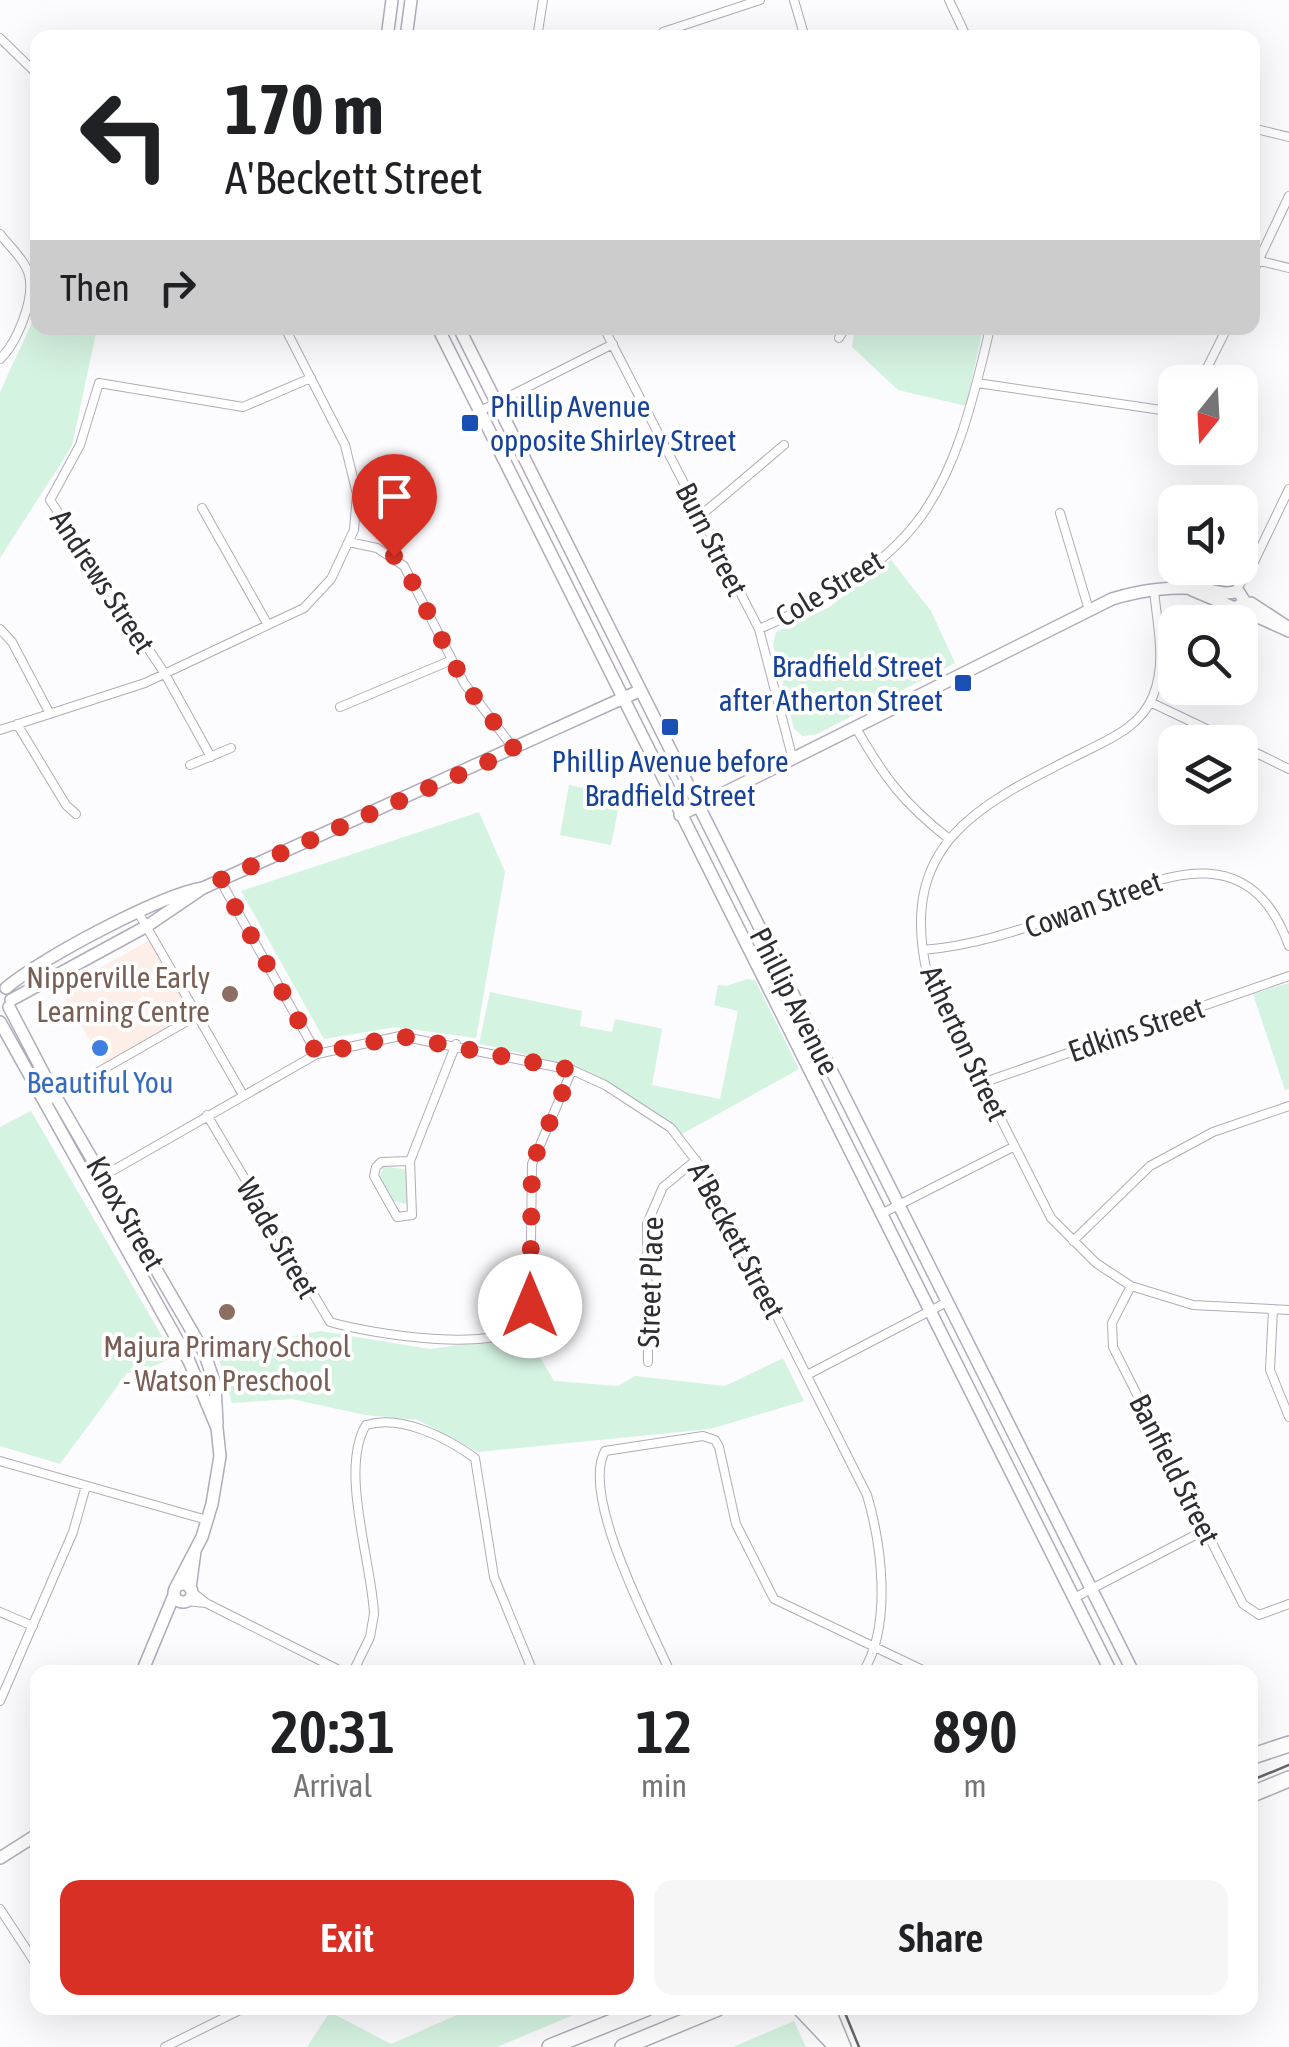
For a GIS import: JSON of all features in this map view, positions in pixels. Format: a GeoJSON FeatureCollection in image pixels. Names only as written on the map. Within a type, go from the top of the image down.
{"type":"FeatureCollection","features":[{"type":"Feature","properties":{"kind":"highway"},"geometry":{"type":"LineString","coordinates":[[1258,1754],[1289,1744]]}},
{"type":"Feature","properties":{"kind":"highway"},"geometry":{"type":"LineString","coordinates":[[1258,1792],[1289,1779]]}},
{"type":"Feature","properties":{"kind":"highway"},"geometry":{"type":"LineString","coordinates":[[550,2047],[630,2015]]}},
{"type":"Feature","properties":{"kind":"highway"},"geometry":{"type":"LineString","coordinates":[[623,2047],[701,2015]]}},
{"type":"Feature","properties":{"kind":"highway"},"geometry":{"type":"LineString","coordinates":[[807,2015],[839,2046]]}},
{"type":"Feature","properties":{"kind":"main road"},"geometry":{"type":"LineString","coordinates":[[388,30],[392,0]]}},
{"type":"Feature","properties":{"kind":"main road"},"geometry":{"type":"LineString","coordinates":[[407,30],[411,0]]}},
{"type":"Feature","properties":{"kind":"main road","name":"Phillip Avenue"},"geometry":{"type":"LineString","coordinates":[[441,335],[1108,1665]]}},
{"type":"Feature","properties":{"kind":"main road","name":"Phillip Avenue"},"geometry":{"type":"LineString","coordinates":[[462,335],[1129,1665]]}},
{"type":"Feature","properties":{"kind":"main road"},"geometry":{"type":"LineString","coordinates":[[680,816],[1122,596],[1154,590],[1192,590],[1237,599],[1289,630]]}},
{"type":"Feature","properties":{"kind":"main road"},"geometry":{"type":"LineString","coordinates":[[5,999],[147,926],[220,880],[639,691]]}},
{"type":"Feature","properties":{"kind":"main road"},"geometry":{"type":"LineString","coordinates":[[5,999],[138,912],[181,891],[204,888]]}},
{"type":"Feature","properties":{"kind":"main road","name":"Knox Street"},"geometry":{"type":"LineString","coordinates":[[5,999],[90,1184],[189,1361],[217,1428]]}},
{"type":"Feature","properties":{"kind":"main road","name":"Knox Street"},"geometry":{"type":"LineString","coordinates":[[0,1022],[104,1175],[204,1352],[215,1384],[220,1456],[208,1521],[184,1594],[145,1665]]}},
{"type":"Feature","properties":{"kind":"main road"},"geometry":{"type":"LineString","coordinates":[[0,1858],[30,1839]]}},
{"type":"Feature","properties":{"kind":"main road"},"geometry":{"type":"LineString","coordinates":[[823,2015],[839,2046]]}},
{"type":"Feature","properties":{"kind":"main road"},"geometry":{"type":"LineString","coordinates":[[831,2015],[839,2046]]}},
{"type":"Feature","properties":{"kind":"street"},"geometry":{"type":"LineString","coordinates":[[539,30],[543,0]]}},
{"type":"Feature","properties":{"kind":"street"},"geometry":{"type":"LineString","coordinates":[[669,30],[760,0]]}},
{"type":"Feature","properties":{"kind":"street"},"geometry":{"type":"LineString","coordinates":[[794,0],[803,30]]}},
{"type":"Feature","properties":{"kind":"street"},"geometry":{"type":"LineString","coordinates":[[949,0],[964,30]]}},
{"type":"Feature","properties":{"kind":"street"},"geometry":{"type":"LineString","coordinates":[[0,38],[30,67]]}},
{"type":"Feature","properties":{"kind":"street"},"geometry":{"type":"LineString","coordinates":[[1260,130],[1289,137]]}},
{"type":"Feature","properties":{"kind":"street"},"geometry":{"type":"LineString","coordinates":[[1260,252],[1289,196]]}},
{"type":"Feature","properties":{"kind":"street"},"geometry":{"type":"LineString","coordinates":[[0,234],[28,272],[30,289],[12,345],[0,360]]}},
{"type":"Feature","properties":{"kind":"street"},"geometry":{"type":"LineString","coordinates":[[1260,261],[1289,268]]}},
{"type":"Feature","properties":{"kind":"street"},"geometry":{"type":"LineString","coordinates":[[0,730],[165,674],[268,626],[318,596],[349,542],[356,512],[352,470],[289,335]]}},
{"type":"Feature","properties":{"kind":"street","name":"Burn Street"},"geometry":{"type":"LineString","coordinates":[[608,335],[759,629],[793,760]]}},
{"type":"Feature","properties":{"kind":"street","name":"Cole Street"},"geometry":{"type":"LineString","coordinates":[[759,629],[848,584],[909,532],[934,499],[958,452],[988,335]]}},
{"type":"Feature","properties":{"kind":"street"},"geometry":{"type":"LineString","coordinates":[[1208,365],[1223,335]]}},
{"type":"Feature","properties":{"kind":"street"},"geometry":{"type":"LineString","coordinates":[[478,412],[612,344]]}},
{"type":"Feature","properties":{"kind":"street","name":"Andrews Street"},"geometry":{"type":"LineString","coordinates":[[211,756],[165,674],[51,506],[52,494],[80,446],[99,383],[243,407],[311,378]]}},
{"type":"Feature","properties":{"kind":"street"},"geometry":{"type":"LineString","coordinates":[[977,383],[1158,410]]}},
{"type":"Feature","properties":{"kind":"street"},"geometry":{"type":"LineString","coordinates":[[700,516],[784,444]]}},
{"type":"Feature","properties":{"kind":"street"},"geometry":{"type":"LineString","coordinates":[[1237,599],[1289,489]]}},
{"type":"Feature","properties":{"kind":"street"},"geometry":{"type":"LineString","coordinates":[[202,508],[268,626]]}},
{"type":"Feature","properties":{"kind":"street"},"geometry":{"type":"LineString","coordinates":[[1060,512],[1089,610]]}},
{"type":"Feature","properties":{"kind":"street"},"geometry":{"type":"LineString","coordinates":[[349,542],[377,548],[404,566],[464,683],[515,750]]}},
{"type":"Feature","properties":{"kind":"street"},"geometry":{"type":"LineString","coordinates":[[1154,590],[1160,672],[1150,702],[1198,725]]}},
{"type":"Feature","properties":{"kind":"street"},"geometry":{"type":"LineString","coordinates":[[0,630],[12,642],[50,714]]}},
{"type":"Feature","properties":{"kind":"street"},"geometry":{"type":"LineString","coordinates":[[340,707],[452,660]]}},
{"type":"Feature","properties":{"kind":"street","name":"Atherton Street"},"geometry":{"type":"LineString","coordinates":[[1150,702],[1126,730],[985,803],[948,838],[921,901],[927,974],[1051,1218],[1073,1241],[1130,1286],[1193,1305],[1289,1310]]}},
{"type":"Feature","properties":{"kind":"street"},"geometry":{"type":"LineString","coordinates":[[17,724],[66,805],[76,814]]}},
{"type":"Feature","properties":{"kind":"street"},"geometry":{"type":"LineString","coordinates":[[856,728],[897,794],[948,838]]}},
{"type":"Feature","properties":{"kind":"street"},"geometry":{"type":"LineString","coordinates":[[190,765],[231,748]]}},
{"type":"Feature","properties":{"kind":"street"},"geometry":{"type":"LineString","coordinates":[[1258,754],[1289,769]]}},
{"type":"Feature","properties":{"kind":"street","name":"Cowan Street"},"geometry":{"type":"LineString","coordinates":[[923,950],[995,938],[1146,882],[1202,872],[1249,887],[1270,908],[1289,946]]}},
{"type":"Feature","properties":{"kind":"street"},"geometry":{"type":"LineString","coordinates":[[220,880],[317,1054]]}},
{"type":"Feature","properties":{"kind":"street"},"geometry":{"type":"LineString","coordinates":[[138,912],[244,1095]]}},
{"type":"Feature","properties":{"kind":"street","name":"Edkins Street"},"geometry":{"type":"LineString","coordinates":[[982,1083],[1289,976]]}},
{"type":"Feature","properties":{"kind":"street"},"geometry":{"type":"LineString","coordinates":[[50,1100],[198,1015]]}},
{"type":"Feature","properties":{"kind":"street","name":"A'Beckett Street"},"geometry":{"type":"LineString","coordinates":[[90,1184],[317,1054],[400,1036],[456,1044],[572,1070],[605,1085],[670,1128],[696,1160],[807,1375],[872,1514],[878,1582],[874,1649],[866,1665]]}},
{"type":"Feature","properties":{"kind":"street"},"geometry":{"type":"LineString","coordinates":[[410,1161],[381,1162],[376,1167],[374,1176],[397,1217],[412,1215],[415,1206],[410,1161],[456,1044]]}},
{"type":"Feature","properties":{"kind":"street","name":"Wade Street"},"geometry":{"type":"LineString","coordinates":[[207,1115],[330,1322],[426,1340],[497,1335],[520,1328],[530,1317],[532,1164],[572,1070]]}},
{"type":"Feature","properties":{"kind":"street"},"geometry":{"type":"LineString","coordinates":[[1073,1241],[1150,1166],[1213,1132],[1289,1106]]}},
{"type":"Feature","properties":{"kind":"street"},"geometry":{"type":"LineString","coordinates":[[881,1214],[1013,1147]]}},
{"type":"Feature","properties":{"kind":"street","name":"Street Place"},"geometry":{"type":"LineString","coordinates":[[648,1362],[646,1224],[662,1187],[696,1160]]}},
{"type":"Feature","properties":{"kind":"street","name":"Banfield Street"},"geometry":{"type":"LineString","coordinates":[[1130,1286],[1112,1323],[1112,1346],[1248,1611],[1259,1615],[1289,1604]]}},
{"type":"Feature","properties":{"kind":"street"},"geometry":{"type":"LineString","coordinates":[[807,1375],[947,1302]]}},
{"type":"Feature","properties":{"kind":"street"},"geometry":{"type":"LineString","coordinates":[[1273,1309],[1270,1370],[1289,1416]]}},
{"type":"Feature","properties":{"kind":"street"},"geometry":{"type":"LineString","coordinates":[[356,1665],[370,1637],[374,1614],[355,1465],[366,1425],[382,1422],[422,1430],[475,1458],[494,1577],[526,1646],[530,1665]]}},
{"type":"Feature","properties":{"kind":"street"},"geometry":{"type":"LineString","coordinates":[[667,1665],[610,1539],[599,1466],[606,1451],[703,1436],[715,1440],[719,1448],[736,1524],[774,1600],[910,1665]]}},
{"type":"Feature","properties":{"kind":"street"},"geometry":{"type":"LineString","coordinates":[[0,1461],[208,1521]]}},
{"type":"Feature","properties":{"kind":"street"},"geometry":{"type":"LineString","coordinates":[[0,1701],[73,1532],[86,1486]]}},
{"type":"Feature","properties":{"kind":"street"},"geometry":{"type":"LineString","coordinates":[[1074,1598],[1205,1530]]}},
{"type":"Feature","properties":{"kind":"street"},"geometry":{"type":"LineString","coordinates":[[184,1594],[329,1665]]}},
{"type":"Feature","properties":{"kind":"street"},"geometry":{"type":"LineString","coordinates":[[0,1612],[33,1626]]}},
{"type":"Feature","properties":{"kind":"street"},"geometry":{"type":"LineString","coordinates":[[0,1910],[30,1955]]}},
{"type":"Feature","properties":{"kind":"street"},"geometry":{"type":"LineString","coordinates":[[165,2047],[230,2015]]}},
{"type":"Feature","properties":{"kind":"shaded area"},"geometry":{"type":"Polygon","coordinates":[[[150,940],[192,1015],[104,1064],[60,990],[150,940]]]}},
{"type":"Feature","properties":{"kind":"green space"},"geometry":{"type":"Polygon","coordinates":[[[30,327],[30,335],[96,335],[72,446],[0,558],[0,393],[30,327]]]}},
{"type":"Feature","properties":{"kind":"green space"},"geometry":{"type":"Polygon","coordinates":[[[854,335],[981,335],[966,406],[898,390],[852,347],[854,335]]]}},
{"type":"Feature","properties":{"kind":"green space"},"geometry":{"type":"Polygon","coordinates":[[[891,560],[931,611],[955,663],[817,734],[803,736],[794,729],[773,644],[776,632],[828,608],[891,560]]]}},
{"type":"Feature","properties":{"kind":"green space"},"geometry":{"type":"Polygon","coordinates":[[[569,785],[621,795],[611,845],[560,835],[569,785]]]}},
{"type":"Feature","properties":{"kind":"green space"},"geometry":{"type":"Polygon","coordinates":[[[479,812],[505,872],[476,1038],[396,1027],[324,1039],[241,891],[479,812]]]}},
{"type":"Feature","properties":{"kind":"green space"},"geometry":{"type":"Polygon","coordinates":[[[755,980],[799,1069],[682,1134],[634,1098],[587,1074],[479,1044],[490,992],[582,1011],[580,1026],[612,1032],[615,1019],[659,1028],[662,1029],[652,1085],[720,1099],[738,1011],[714,1005],[718,985],[755,980]]]}},
{"type":"Feature","properties":{"kind":"green space"},"geometry":{"type":"Polygon","coordinates":[[[1289,983],[1289,1089],[1285,1090],[1253,994],[1289,983]]]}},
{"type":"Feature","properties":{"kind":"green space"},"geometry":{"type":"Polygon","coordinates":[[[31,1111],[174,1357],[127,1373],[60,1464],[0,1446],[0,1127],[31,1111]]]}},
{"type":"Feature","properties":{"kind":"green space"},"geometry":{"type":"Polygon","coordinates":[[[383,1166],[409,1170],[407,1204],[393,1201],[380,1177],[383,1166]]]}},
{"type":"Feature","properties":{"kind":"green space"},"geometry":{"type":"Polygon","coordinates":[[[320,1331],[430,1349],[527,1335],[554,1381],[618,1386],[635,1376],[725,1386],[783,1358],[804,1401],[710,1429],[478,1452],[418,1420],[365,1415],[292,1399],[232,1403],[217,1353],[320,1331]]]}},
{"type":"Feature","properties":{"kind":"green space"},"geometry":{"type":"Polygon","coordinates":[[[328,2015],[336,2015],[391,2044],[457,2015],[573,2015],[497,2047],[307,2047],[328,2015]]]}},
{"type":"Feature","properties":{"kind":"green space"},"geometry":{"type":"Polygon","coordinates":[[[794,2021],[806,2047],[733,2047],[794,2021]]]}},
{"type":"Feature","properties":{"kind":"tram line"},"geometry":{"type":"LineString","coordinates":[[1258,1778],[1289,1765]]}},
{"type":"Feature","properties":{"kind":"tram line"},"geometry":{"type":"LineString","coordinates":[[846,2015],[859,2047]]}},
{"type":"Feature","properties":{"kind":"place","name":"Phillip Avenue opposite Shirley Street"},"geometry":{"type":"Point","coordinates":[470,423]}},
{"type":"Feature","properties":{"kind":"place","name":"Bradfield Street after Atherton Street"},"geometry":{"type":"Point","coordinates":[963,683]}},
{"type":"Feature","properties":{"kind":"place","name":"Phillip Avenue before Bradfield Street"},"geometry":{"type":"Point","coordinates":[670,727]}},
{"type":"Feature","properties":{"kind":"place","name":"Nipperville Early Learning Centre"},"geometry":{"type":"Point","coordinates":[230,994]}},
{"type":"Feature","properties":{"kind":"place","name":"Beautiful You"},"geometry":{"type":"Point","coordinates":[100,1048]}},
{"type":"Feature","properties":{"kind":"place","name":"Majura Primary School - Watson Preschool"},"geometry":{"type":"Point","coordinates":[227,1312]}},
{"type":"Feature","properties":{"kind":"route"},"geometry":{"type":"LineString","coordinates":[[394,556],[404,566],[464,683],[515,750],[220,880],[317,1054],[348,1044],[400,1036],[427,1038],[572,1070],[532,1164],[530,1306]]}}]}
